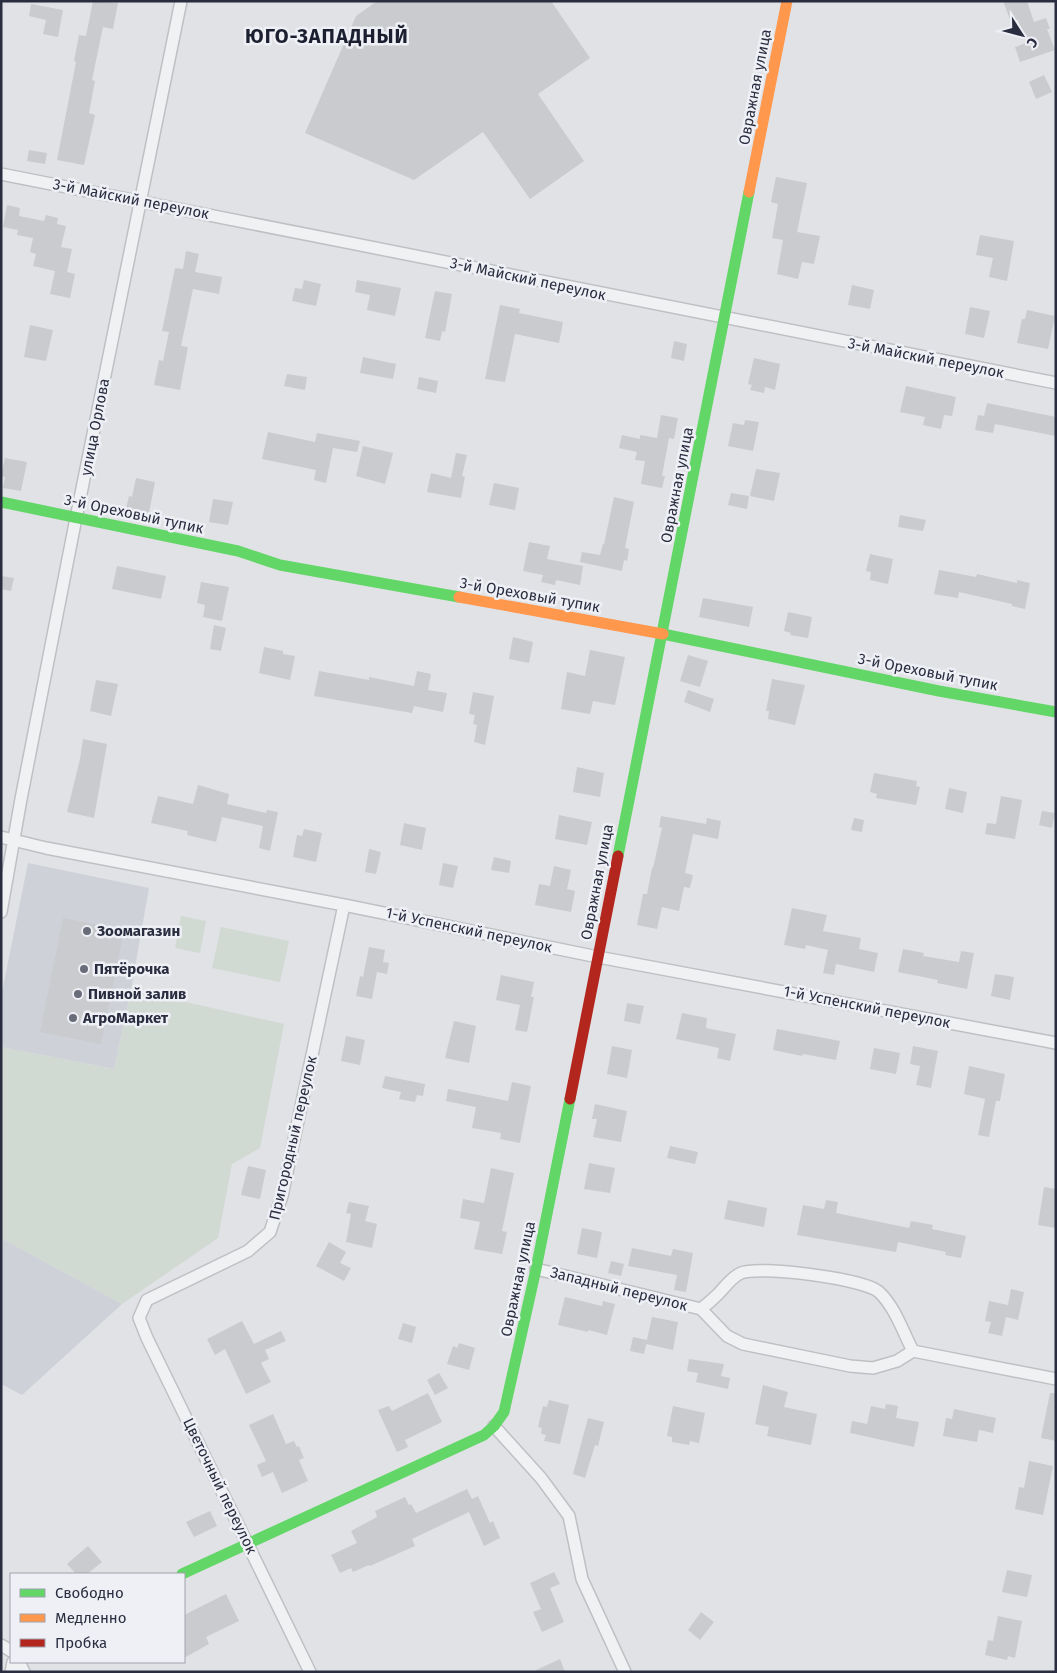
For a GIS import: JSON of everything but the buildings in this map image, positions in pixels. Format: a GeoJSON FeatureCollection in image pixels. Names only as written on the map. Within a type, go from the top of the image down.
{"type":"FeatureCollection","features":[{"type":"Feature","properties":{"kind":"street","name":"улица Орлова"},"geometry":{"type":"LineString","coordinates":[[1,912],[76,518],[181,1]]}},
{"type":"Feature","properties":{"kind":"street","name":"Овражная улица"},"geometry":{"type":"LineString","coordinates":[[184,1573],[484,1435],[494,1426],[504,1412],[536,1269],[787,1]]}},
{"type":"Feature","properties":{"kind":"street","name":"3-й Майский переулок"},"geometry":{"type":"LineString","coordinates":[[1,174],[142,200],[725,319],[1056,384]]}},
{"type":"Feature","properties":{"kind":"street","name":"3-й Ореховый тупик"},"geometry":{"type":"LineString","coordinates":[[1,502],[238,551],[280,565],[662,634],[939,691],[1056,712]]}},
{"type":"Feature","properties":{"kind":"street","name":"1-й Успенский переулок"},"geometry":{"type":"LineString","coordinates":[[1,837],[46,848],[344,905],[598,957],[1056,1043]]}},
{"type":"Feature","properties":{"kind":"street","name":"Пригородный переулок"},"geometry":{"type":"LineString","coordinates":[[146,1300],[248,1252],[270,1232],[282,1196],[344,905]]}},
{"type":"Feature","properties":{"kind":"street","name":"Западный переулок"},"geometry":{"type":"LineString","coordinates":[[536,1269],[701,1309],[727,1336],[742,1344],[850,1366],[873,1368],[897,1361],[913,1351],[889,1303],[878,1290],[860,1284],[780,1270],[742,1273],[728,1282],[701,1309]]}},
{"type":"Feature","properties":{"kind":"street","name":"Цветочный переулок"},"geometry":{"type":"LineString","coordinates":[[146,1300],[139,1318],[147,1338],[310,1672]]}},
{"type":"Feature","properties":{"kind":"street"},"geometry":{"type":"LineString","coordinates":[[913,1351],[1056,1379]]}},
{"type":"Feature","properties":{"kind":"street"},"geometry":{"type":"LineString","coordinates":[[494,1426],[541,1478],[569,1516],[582,1579],[625,1672]]}},
{"type":"Feature","properties":{"kind":"shaded area"},"geometry":{"type":"Polygon","coordinates":[[[28,863],[149,888],[131,990],[114,1069],[1,1047],[1,997],[28,863]]]}},
{"type":"Feature","properties":{"kind":"shaded area"},"geometry":{"type":"Polygon","coordinates":[[[181,916],[206,921],[200,953],[175,948],[181,916]]]}},
{"type":"Feature","properties":{"kind":"shaded area"},"geometry":{"type":"Polygon","coordinates":[[[221,927],[289,941],[280,982],[212,968],[221,927]]]}},
{"type":"Feature","properties":{"kind":"shaded area"},"geometry":{"type":"Polygon","coordinates":[[[131,990],[284,1024],[260,1148],[232,1164],[218,1238],[122,1304],[1,1238],[1,1047],[114,1069],[131,990]]]}},
{"type":"Feature","properties":{"kind":"shaded area"},"geometry":{"type":"Polygon","coordinates":[[[1,1238],[122,1304],[22,1395],[1,1384],[1,1238]]]}},
{"type":"Feature","properties":{"kind":"traffic: fast"},"geometry":{"type":"LineString","coordinates":[[618,856],[749,192]]}},
{"type":"Feature","properties":{"kind":"traffic: fast"},"geometry":{"type":"LineString","coordinates":[[1,502],[238,551],[280,565],[459,597]]}},
{"type":"Feature","properties":{"kind":"traffic: fast"},"geometry":{"type":"LineString","coordinates":[[663,634],[939,691],[1056,712]]}},
{"type":"Feature","properties":{"kind":"traffic: fast"},"geometry":{"type":"LineString","coordinates":[[184,1573],[484,1435],[494,1426],[504,1412],[536,1269],[570,1099]]}},
{"type":"Feature","properties":{"kind":"traffic: slow"},"geometry":{"type":"LineString","coordinates":[[749,192],[787,1]]}},
{"type":"Feature","properties":{"kind":"traffic: slow"},"geometry":{"type":"LineString","coordinates":[[459,597],[663,634]]}},
{"type":"Feature","properties":{"kind":"traffic: jam"},"geometry":{"type":"LineString","coordinates":[[570,1099],[618,856]]}},
{"type":"Feature","properties":{"kind":"place","name":"Зоомагазин"},"geometry":{"type":"Point","coordinates":[87,931]}},
{"type":"Feature","properties":{"kind":"place","name":"Пятёрочка"},"geometry":{"type":"Point","coordinates":[84,969]}},
{"type":"Feature","properties":{"kind":"place","name":"Пивной залив"},"geometry":{"type":"Point","coordinates":[78,994]}},
{"type":"Feature","properties":{"kind":"place","name":"АгроМаркет"},"geometry":{"type":"Point","coordinates":[73,1018]}},
{"type":"Feature","properties":{"kind":"district","name":"ЮГО-ЗАПАДНЫЙ"},"geometry":{"type":"Point","coordinates":[327,36]}}]}
